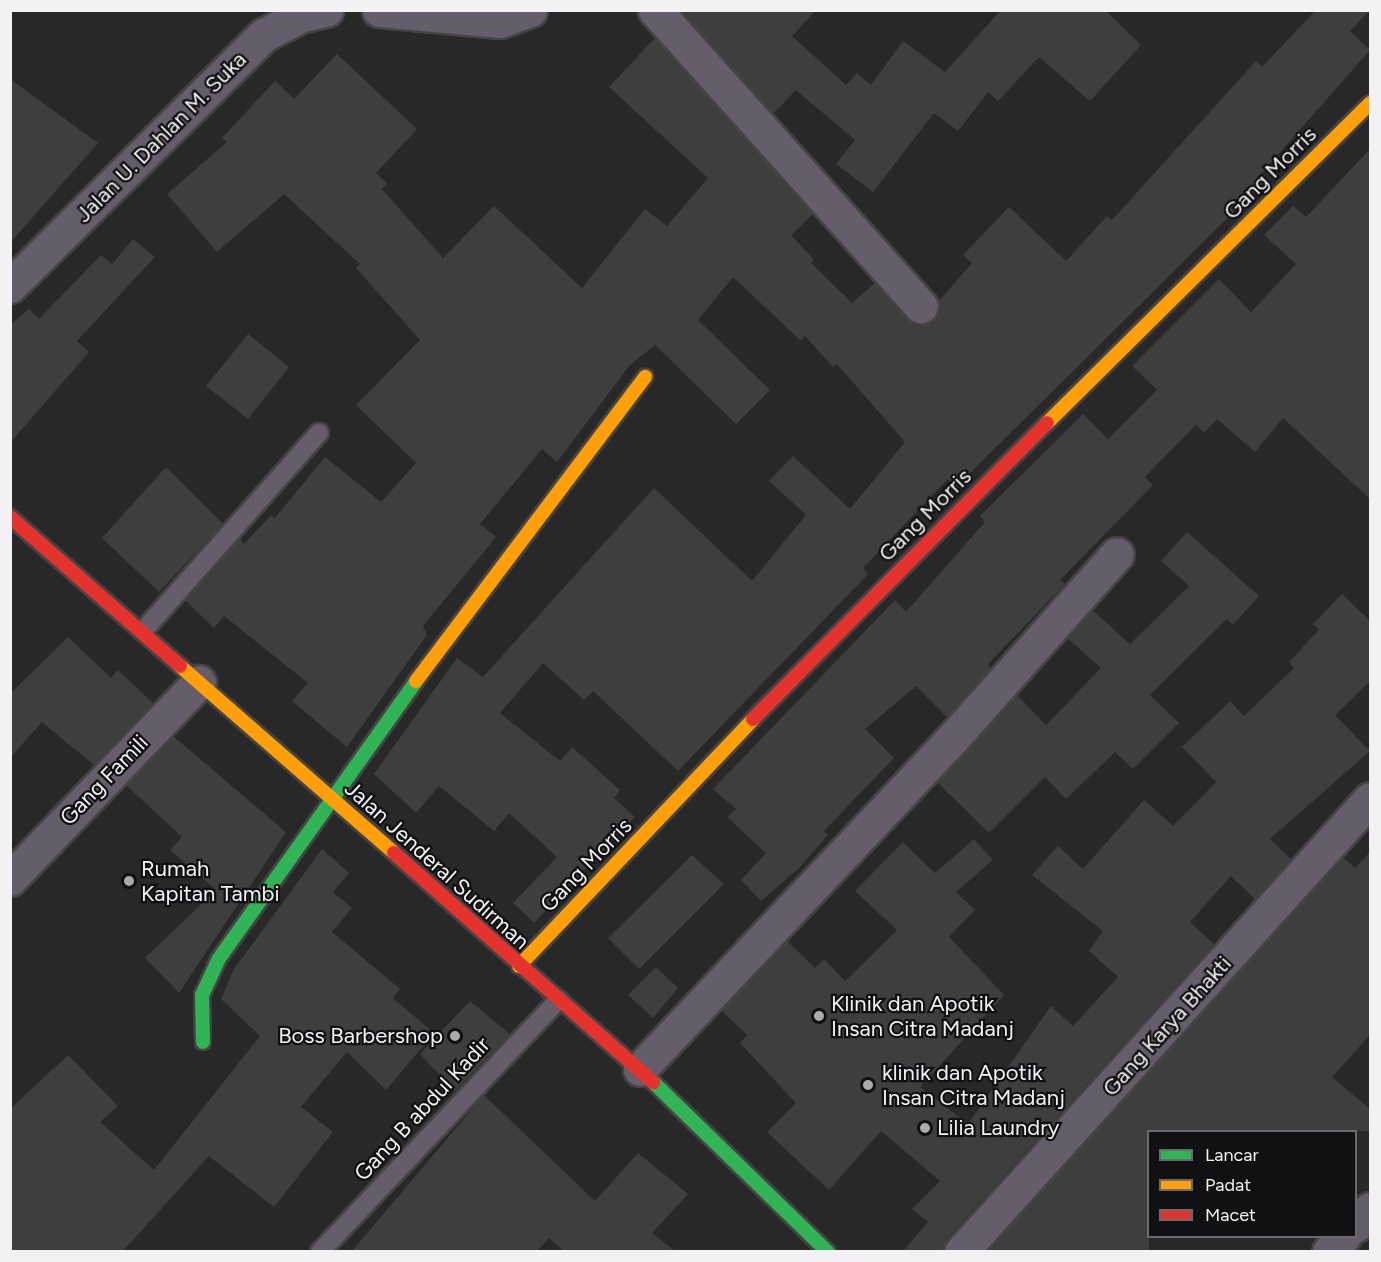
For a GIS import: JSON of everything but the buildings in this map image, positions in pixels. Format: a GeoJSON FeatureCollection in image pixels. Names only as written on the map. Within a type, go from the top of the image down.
{"type":"FeatureCollection","features":[{"type":"Feature","properties":{"kind":"street","name":"Jalan U. Dahlan M. Suka"},"geometry":{"type":"LineString","coordinates":[[10,286],[264,35],[299,16],[326,10]]}},
{"type":"Feature","properties":{"kind":"street"},"geometry":{"type":"LineString","coordinates":[[379,10],[500,21],[530,10]]}},
{"type":"Feature","properties":{"kind":"street"},"geometry":{"type":"LineString","coordinates":[[655,10],[921,306]]}},
{"type":"Feature","properties":{"kind":"street","name":"Gang Morris"},"geometry":{"type":"LineString","coordinates":[[519,966],[832,636],[1371,104]]}},
{"type":"Feature","properties":{"kind":"street"},"geometry":{"type":"LineString","coordinates":[[203,1042],[202,995],[211,974],[333,799],[645,377]]}},
{"type":"Feature","properties":{"kind":"street","name":"Jalan Jenderal Sudirman"},"geometry":{"type":"LineString","coordinates":[[10,517],[143,631],[519,966],[640,1070],[828,1251]]}},
{"type":"Feature","properties":{"kind":"street"},"geometry":{"type":"LineString","coordinates":[[640,1070],[953,738],[1117,554]]}},
{"type":"Feature","properties":{"kind":"street","name":"Gang Famili"},"geometry":{"type":"LineString","coordinates":[[10,879],[199,682]]}},
{"type":"Feature","properties":{"kind":"street","name":"Gang Karya Bhakti"},"geometry":{"type":"LineString","coordinates":[[962,1251],[1371,799]]}},
{"type":"Feature","properties":{"kind":"street"},"geometry":{"type":"LineString","coordinates":[[1357,1224],[1371,1209]]}},
{"type":"Feature","properties":{"kind":"street"},"geometry":{"type":"LineString","coordinates":[[1329,1251],[1342,1238]]}},
{"type":"Feature","properties":{"kind":"lane"},"geometry":{"type":"LineString","coordinates":[[143,631],[320,433]]}},
{"type":"Feature","properties":{"kind":"lane","name":"Gang B abdul Kadir"},"geometry":{"type":"LineString","coordinates":[[320,1251],[558,1000]]}},
{"type":"Feature","properties":{"kind":"traffic: fast"},"geometry":{"type":"LineString","coordinates":[[203,1042],[202,995],[218,960],[416,681]]}},
{"type":"Feature","properties":{"kind":"traffic: fast"},"geometry":{"type":"LineString","coordinates":[[653,1082],[828,1252]]}},
{"type":"Feature","properties":{"kind":"traffic: slow"},"geometry":{"type":"LineString","coordinates":[[1047,423],[1370,103]]}},
{"type":"Feature","properties":{"kind":"traffic: slow"},"geometry":{"type":"LineString","coordinates":[[416,681],[645,377]]}},
{"type":"Feature","properties":{"kind":"traffic: slow"},"geometry":{"type":"LineString","coordinates":[[180,666],[394,853]]}},
{"type":"Feature","properties":{"kind":"traffic: slow"},"geometry":{"type":"LineString","coordinates":[[519,966],[753,719]]}},
{"type":"Feature","properties":{"kind":"traffic: jam"},"geometry":{"type":"LineString","coordinates":[[753,719],[1047,423]]}},
{"type":"Feature","properties":{"kind":"traffic: jam"},"geometry":{"type":"LineString","coordinates":[[10,517],[180,666]]}},
{"type":"Feature","properties":{"kind":"traffic: jam"},"geometry":{"type":"LineString","coordinates":[[394,853],[653,1082]]}},
{"type":"Feature","properties":{"kind":"place","name":"Rumah Kapitan Tambi"},"geometry":{"type":"Point","coordinates":[129,881]}},
{"type":"Feature","properties":{"kind":"place","name":"Klinik dan Apotik Insan Citra Madanj"},"geometry":{"type":"Point","coordinates":[819,1016]}},
{"type":"Feature","properties":{"kind":"place","name":"Boss Barbershop"},"geometry":{"type":"Point","coordinates":[455,1036]}},
{"type":"Feature","properties":{"kind":"place","name":"klinik dan Apotik Insan Citra Madanj"},"geometry":{"type":"Point","coordinates":[868,1085]}},
{"type":"Feature","properties":{"kind":"place","name":"Lilia Laundry"},"geometry":{"type":"Point","coordinates":[925,1128]}}]}
